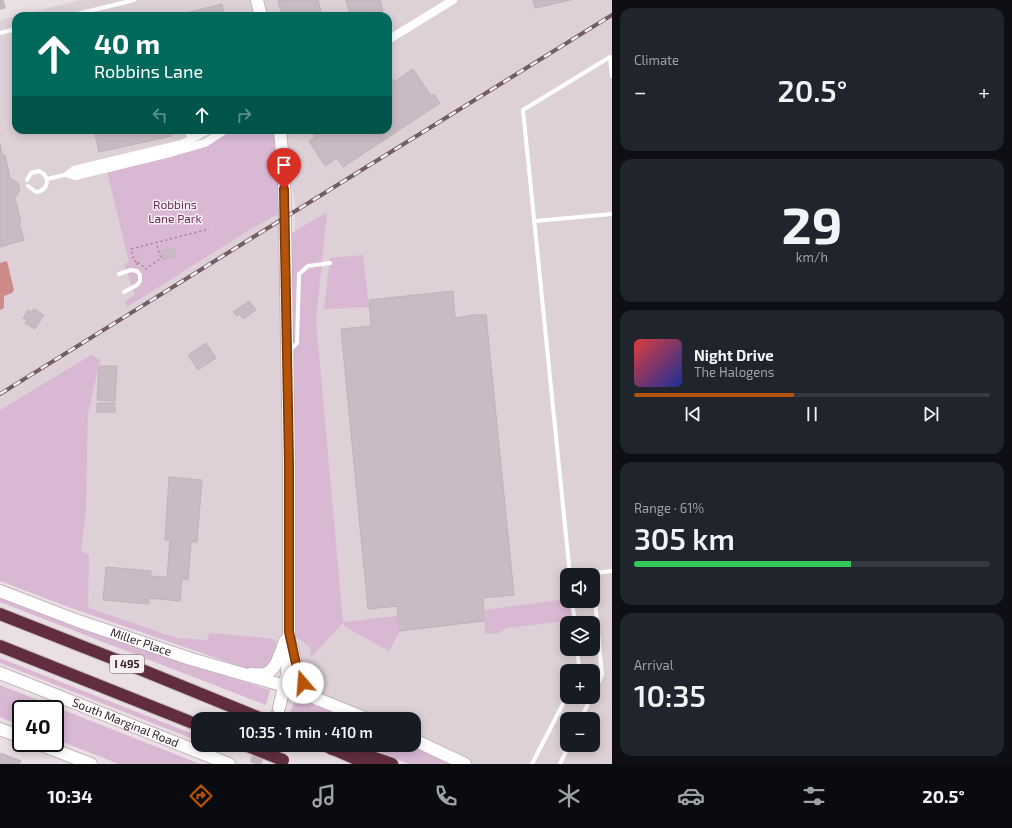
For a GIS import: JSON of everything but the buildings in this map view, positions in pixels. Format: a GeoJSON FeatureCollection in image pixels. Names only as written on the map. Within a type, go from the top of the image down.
{"type":"FeatureCollection","features":[{"type":"Feature","properties":{"kind":"highway","name":"I 495"},"geometry":{"type":"LineString","coordinates":[[0,614],[246,712]]}},
{"type":"Feature","properties":{"kind":"highway","name":"I 495"},"geometry":{"type":"LineString","coordinates":[[0,646],[191,723]]}},
{"type":"Feature","properties":{"kind":"highway"},"geometry":{"type":"LineString","coordinates":[[262,752],[287,762]]}},
{"type":"Feature","properties":{"kind":"highway"},"geometry":{"type":"LineString","coordinates":[[340,752],[368,764]]}},
{"type":"Feature","properties":{"kind":"highway"},"geometry":{"type":"LineString","coordinates":[[357,752],[392,764]]}},
{"type":"Feature","properties":{"kind":"street"},"geometry":{"type":"LineString","coordinates":[[257,0],[260,12]]}},
{"type":"Feature","properties":{"kind":"street"},"geometry":{"type":"LineString","coordinates":[[392,38],[452,0]]}},
{"type":"Feature","properties":{"kind":"street"},"geometry":{"type":"LineString","coordinates":[[69,174],[74,170],[182,144],[201,134]]}},
{"type":"Feature","properties":{"kind":"street"},"geometry":{"type":"LineString","coordinates":[[69,174],[75,176],[170,153],[205,143],[219,134]]}},
{"type":"Feature","properties":{"kind":"street"},"geometry":{"type":"LineString","coordinates":[[279,708],[288,675],[289,632],[289,464],[284,174],[280,134]]}},
{"type":"Feature","properties":{"kind":"street","name":"Miller Place"},"geometry":{"type":"LineString","coordinates":[[0,591],[78,621],[220,668],[285,686],[351,712]]}},
{"type":"Feature","properties":{"kind":"street"},"geometry":{"type":"LineString","coordinates":[[220,668],[251,674],[264,674],[271,670],[276,662],[289,632]]}},
{"type":"Feature","properties":{"kind":"street"},"geometry":{"type":"LineString","coordinates":[[289,632],[299,677],[303,683],[312,691],[351,712]]}},
{"type":"Feature","properties":{"kind":"street","name":"South Marginal Road"},"geometry":{"type":"LineString","coordinates":[[0,673],[229,764]]}},
{"type":"Feature","properties":{"kind":"street"},"geometry":{"type":"LineString","coordinates":[[0,729],[12,734]]}},
{"type":"Feature","properties":{"kind":"street"},"geometry":{"type":"LineString","coordinates":[[421,743],[465,764]]}},
{"type":"Feature","properties":{"kind":"street"},"geometry":{"type":"LineString","coordinates":[[60,752],[91,764]]}},
{"type":"Feature","properties":{"kind":"lane"},"geometry":{"type":"LineString","coordinates":[[85,12],[134,0]]}},
{"type":"Feature","properties":{"kind":"lane"},"geometry":{"type":"LineString","coordinates":[[0,33],[12,30]]}},
{"type":"Feature","properties":{"kind":"lane"},"geometry":{"type":"LineString","coordinates":[[569,568],[523,110],[610,57],[612,76]]}},
{"type":"Feature","properties":{"kind":"lane"},"geometry":{"type":"LineString","coordinates":[[188,134],[190,140]]}},
{"type":"Feature","properties":{"kind":"lane"},"geometry":{"type":"LineString","coordinates":[[27,180],[29,175],[36,171],[44,174],[47,179],[47,186],[42,190],[36,192],[31,190],[28,186]]}},
{"type":"Feature","properties":{"kind":"lane"},"geometry":{"type":"LineString","coordinates":[[47,179],[69,174]]}},
{"type":"Feature","properties":{"kind":"lane"},"geometry":{"type":"LineString","coordinates":[[535,221],[612,214]]}},
{"type":"Feature","properties":{"kind":"lane"},"geometry":{"type":"LineString","coordinates":[[287,353],[298,343],[299,274],[308,266],[330,263]]}},
{"type":"Feature","properties":{"kind":"lane"},"geometry":{"type":"LineString","coordinates":[[119,274],[132,270],[140,275],[140,281],[137,285],[124,292]]}},
{"type":"Feature","properties":{"kind":"lane"},"geometry":{"type":"LineString","coordinates":[[600,573],[612,571]]}},
{"type":"Feature","properties":{"kind":"lane"},"geometry":{"type":"LineString","coordinates":[[596,608],[602,675],[600,679]]}},
{"type":"Feature","properties":{"kind":"lane"},"geometry":{"type":"LineString","coordinates":[[532,764],[563,704]]}},
{"type":"Feature","properties":{"kind":"lane"},"geometry":{"type":"LineString","coordinates":[[560,764],[565,752]]}},
{"type":"Feature","properties":{"kind":"path"},"geometry":{"type":"LineString","coordinates":[[156,243],[161,258],[146,269],[138,262],[134,261],[130,249],[209,230]]}},
{"type":"Feature","properties":{"kind":"path"},"geometry":{"type":"LineString","coordinates":[[135,271],[138,262]]}},
{"type":"Feature","properties":{"kind":"shaded area"},"geometry":{"type":"Polygon","coordinates":[[[80,0],[612,0],[612,764],[457,764],[421,747],[421,712],[346,712],[331,705],[276,656],[260,670],[84,612],[81,550],[86,512],[88,414],[100,360],[0,411],[0,20],[12,17],[12,134],[279,134],[285,214],[278,218],[278,235],[285,231],[289,594],[295,203],[283,134],[392,134],[392,12],[32,12],[80,0]]]}},
{"type":"Feature","properties":{"kind":"shaded area"},"geometry":{"type":"Polygon","coordinates":[[[7,261],[14,290],[12,293],[4,296],[4,308],[0,310],[0,263],[7,261]]]}},
{"type":"Feature","properties":{"kind":"green space","name":"Robbins Lane Park"},"geometry":{"type":"Polygon","coordinates":[[[222,134],[280,134],[285,210],[246,232],[127,307],[125,301],[135,295],[124,264],[129,262],[107,172],[205,146],[222,134]]]}},
{"type":"Feature","properties":{"kind":"green space"},"geometry":{"type":"Polygon","coordinates":[[[327,212],[316,320],[343,622],[397,616],[400,631],[389,651],[345,627],[343,623],[311,657],[310,647],[289,632],[285,237],[327,212]]]}},
{"type":"Feature","properties":{"kind":"green space"},"geometry":{"type":"Polygon","coordinates":[[[363,255],[369,307],[324,309],[330,258],[363,255]]]}},
{"type":"Feature","properties":{"kind":"green space"},"geometry":{"type":"Polygon","coordinates":[[[91,355],[100,360],[88,414],[86,512],[81,550],[89,555],[89,608],[177,638],[208,640],[209,633],[269,638],[274,640],[277,645],[268,670],[251,670],[71,608],[0,581],[0,410],[91,355]]]}},
{"type":"Feature","properties":{"kind":"green space"},"geometry":{"type":"Polygon","coordinates":[[[0,597],[207,670],[270,690],[266,705],[0,602],[0,597]]]}},
{"type":"Feature","properties":{"kind":"green space"},"geometry":{"type":"Polygon","coordinates":[[[560,600],[560,608],[573,608],[574,616],[560,616],[560,622],[507,628],[499,633],[485,634],[484,610],[560,600]]]}},
{"type":"Feature","properties":{"kind":"green space"},"geometry":{"type":"Polygon","coordinates":[[[0,658],[191,733],[191,738],[0,663],[0,658]]]}},
{"type":"Feature","properties":{"kind":"green space"},"geometry":{"type":"Polygon","coordinates":[[[0,685],[38,700],[12,700],[12,722],[0,717],[0,685]]]}},
{"type":"Feature","properties":{"kind":"green space"},"geometry":{"type":"Polygon","coordinates":[[[300,700],[332,712],[290,712],[294,703],[298,704],[300,700]]]}},
{"type":"Feature","properties":{"kind":"green space"},"geometry":{"type":"Polygon","coordinates":[[[64,710],[200,764],[119,764],[64,743],[64,710]]]}},
{"type":"Feature","properties":{"kind":"green space"},"geometry":{"type":"Polygon","coordinates":[[[421,750],[451,764],[409,764],[379,752],[421,752],[421,750]]]}},
{"type":"Feature","properties":{"kind":"tunnel"},"geometry":{"type":"LineString","coordinates":[[277,712],[279,708]]}},
{"type":"Feature","properties":{"kind":"tunnel"},"geometry":{"type":"LineString","coordinates":[[255,764],[260,752]]}},
{"type":"Feature","properties":{"kind":"railway"},"geometry":{"type":"LineString","coordinates":[[0,394],[612,15]]}},
{"type":"Feature","properties":{"kind":"route"},"geometry":{"type":"LineString","coordinates":[[284,189],[289,464],[289,632],[299,677],[303,683]]}}]}
